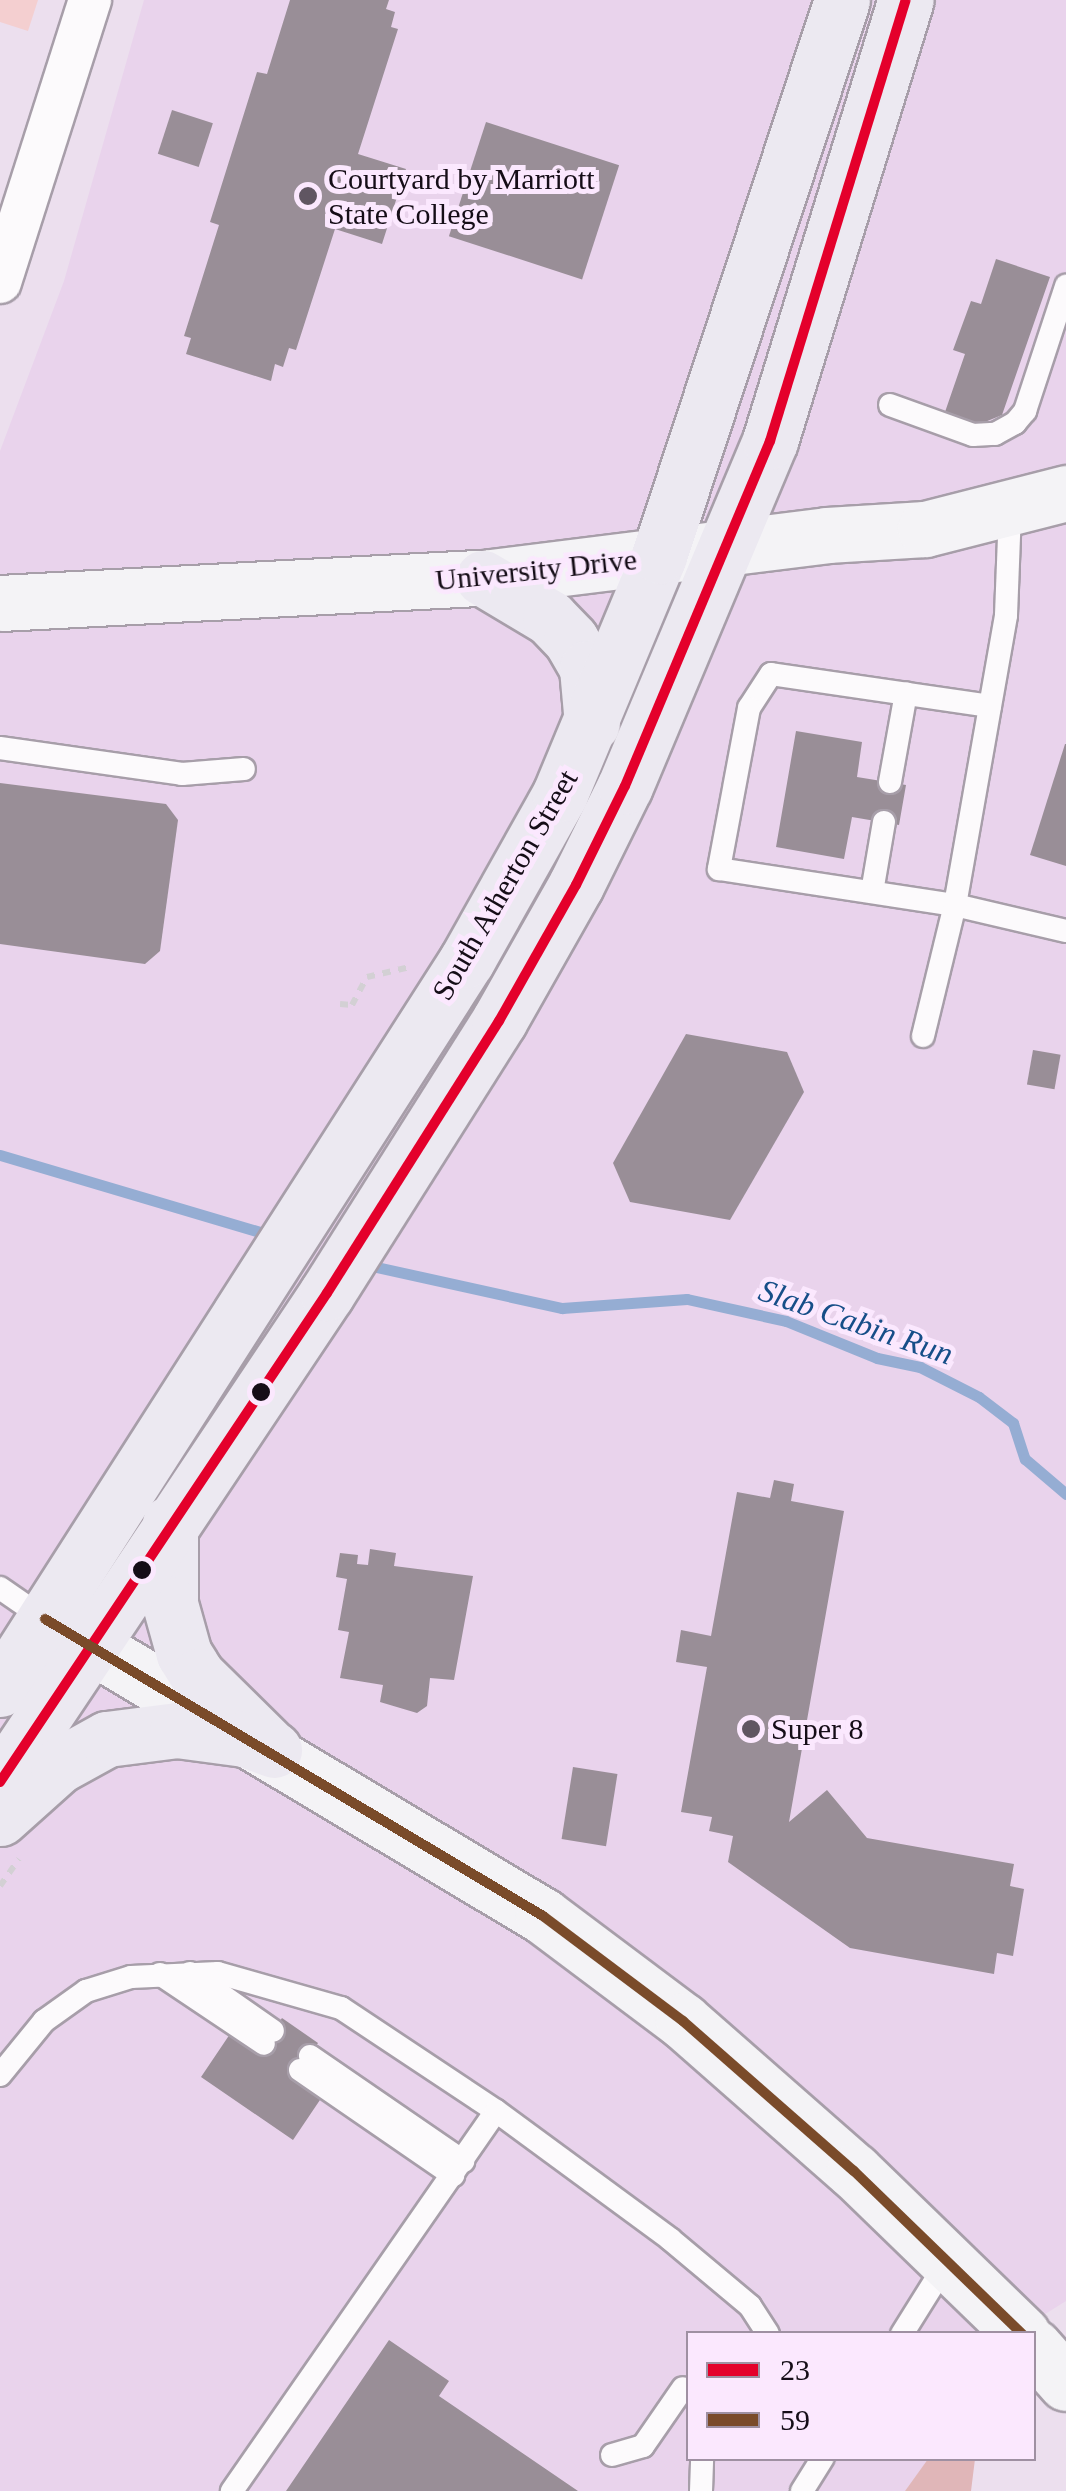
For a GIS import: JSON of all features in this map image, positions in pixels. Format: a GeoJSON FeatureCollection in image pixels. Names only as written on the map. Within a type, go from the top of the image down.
{"type":"FeatureCollection","features":[{"type":"Feature","properties":{"kind":"main road","name":"South Atherton Street"},"geometry":{"type":"LineString","coordinates":[[0,1782],[67,1631],[264,1275],[517,876],[592,724],[659,556],[842,0]]}},
{"type":"Feature","properties":{"kind":"main road","name":"South Atherton Street"},"geometry":{"type":"LineString","coordinates":[[0,1688],[67,1631],[170,1523],[404,1173],[576,885],[770,441],[906,0]]}},
{"type":"Feature","properties":{"kind":"main road","name":"University Drive"},"geometry":{"type":"LineString","coordinates":[[0,603],[483,578],[725,548],[925,529],[1010,512],[1066,492]]}},
{"type":"Feature","properties":{"kind":"main road"},"geometry":{"type":"LineString","coordinates":[[483,578],[550,618],[571,640],[587,668],[592,724]]}},
{"type":"Feature","properties":{"kind":"main road"},"geometry":{"type":"LineString","coordinates":[[170,1523],[170,1604],[184,1654],[198,1676],[274,1750]]}},
{"type":"Feature","properties":{"kind":"main road"},"geometry":{"type":"LineString","coordinates":[[67,1631],[274,1750],[542,1916],[683,2021],[1019,2331]]}},
{"type":"Feature","properties":{"kind":"main road"},"geometry":{"type":"LineString","coordinates":[[0,1818],[58,1766],[107,1740],[177,1730],[274,1750]]}},
{"type":"Feature","properties":{"kind":"main road"},"geometry":{"type":"LineString","coordinates":[[1036,2348],[1066,2382]]}},
{"type":"Feature","properties":{"kind":"street"},"geometry":{"type":"LineString","coordinates":[[0,282],[90,0]]}},
{"type":"Feature","properties":{"kind":"lane"},"geometry":{"type":"LineString","coordinates":[[890,405],[974,435],[995,434],[1015,423],[1025,411],[1066,286]]}},
{"type":"Feature","properties":{"kind":"lane"},"geometry":{"type":"LineString","coordinates":[[923,1036],[955,905],[1006,615],[1010,512]]}},
{"type":"Feature","properties":{"kind":"lane"},"geometry":{"type":"LineString","coordinates":[[990,706],[771,674],[758,686],[720,869],[955,905],[1066,930]]}},
{"type":"Feature","properties":{"kind":"lane"},"geometry":{"type":"LineString","coordinates":[[890,782],[906,693]]}},
{"type":"Feature","properties":{"kind":"lane"},"geometry":{"type":"LineString","coordinates":[[0,748],[182,774],[244,769]]}},
{"type":"Feature","properties":{"kind":"lane"},"geometry":{"type":"LineString","coordinates":[[872,892],[884,822]]}},
{"type":"Feature","properties":{"kind":"lane"},"geometry":{"type":"LineString","coordinates":[[0,1588],[67,1631]]}},
{"type":"Feature","properties":{"kind":"lane"},"geometry":{"type":"LineString","coordinates":[[160,1974],[269,2037],[189,1972]]}},
{"type":"Feature","properties":{"kind":"lane"},"geometry":{"type":"LineString","coordinates":[[0,2075],[31,2034],[72,1998],[160,1974],[189,1972],[252,1978],[330,2003],[496,2111],[646,2220],[750,2306],[766,2331]]}},
{"type":"Feature","properties":{"kind":"lane"},"geometry":{"type":"LineString","coordinates":[[305,2063],[458,2168]]}},
{"type":"Feature","properties":{"kind":"lane"},"geometry":{"type":"LineString","coordinates":[[232,2491],[496,2111]]}},
{"type":"Feature","properties":{"kind":"lane"},"geometry":{"type":"LineString","coordinates":[[904,2331],[947,2262]]}},
{"type":"Feature","properties":{"kind":"lane"},"geometry":{"type":"LineString","coordinates":[[612,2455],[643,2446],[683,2388]]}},
{"type":"Feature","properties":{"kind":"lane"},"geometry":{"type":"LineString","coordinates":[[701,2491],[702,2461]]}},
{"type":"Feature","properties":{"kind":"lane"},"geometry":{"type":"LineString","coordinates":[[802,2491],[821,2461]]}},
{"type":"Feature","properties":{"kind":"path"},"geometry":{"type":"LineString","coordinates":[[340,1004],[352,1005],[367,977],[420,964]]}},
{"type":"Feature","properties":{"kind":"shaded area"},"geometry":{"type":"Polygon","coordinates":[[[0,0],[38,0],[28,31],[0,22],[0,0]]]}},
{"type":"Feature","properties":{"kind":"shaded area"},"geometry":{"type":"Polygon","coordinates":[[[144,0],[1066,0],[1066,2301],[1018,2331],[686,2331],[686,2461],[927,2461],[905,2491],[0,2491],[0,451],[64,281],[144,0]]]}},
{"type":"Feature","properties":{"kind":"shaded area"},"geometry":{"type":"Polygon","coordinates":[[[927,2461],[975,2461],[971,2491],[905,2491],[927,2461]]]}},
{"type":"Feature","properties":{"kind":"building","name":"Courtyard by Marriott State College"},"geometry":{"type":"Polygon","coordinates":[[[290,0],[389,0],[386,9],[395,12],[391,27],[398,29],[358,154],[406,169],[382,244],[335,229],[296,350],[289,348],[283,367],[275,364],[271,381],[186,354],[191,338],[184,336],[219,225],[210,222],[257,72],[267,74],[290,0]]]}},
{"type":"Feature","properties":{"kind":"building"},"geometry":{"type":"Polygon","coordinates":[[[172,110],[213,123],[199,167],[158,154],[172,110]]]}},
{"type":"Feature","properties":{"kind":"building"},"geometry":{"type":"Polygon","coordinates":[[[486,122],[619,165],[582,279],[449,236],[486,122]]]}},
{"type":"Feature","properties":{"kind":"building"},"geometry":{"type":"Polygon","coordinates":[[[996,259],[1050,277],[1002,415],[980,424],[945,412],[965,354],[953,350],[971,301],[981,304],[996,259]]]}},
{"type":"Feature","properties":{"kind":"building"},"geometry":{"type":"Polygon","coordinates":[[[796,731],[862,742],[857,777],[906,785],[899,825],[852,817],[844,859],[776,847],[796,731]]]}},
{"type":"Feature","properties":{"kind":"building"},"geometry":{"type":"Polygon","coordinates":[[[1066,744],[1066,866],[1030,855],[1066,744]]]}},
{"type":"Feature","properties":{"kind":"building"},"geometry":{"type":"Polygon","coordinates":[[[0,783],[166,804],[178,820],[160,951],[145,964],[0,944],[0,783]]]}},
{"type":"Feature","properties":{"kind":"building"},"geometry":{"type":"Polygon","coordinates":[[[686,1034],[787,1052],[804,1092],[730,1220],[630,1202],[613,1163],[686,1034]]]}},
{"type":"Feature","properties":{"kind":"building"},"geometry":{"type":"Polygon","coordinates":[[[1033,1050],[1061,1055],[1054,1089],[1027,1084],[1033,1050]]]}},
{"type":"Feature","properties":{"kind":"building","name":"Super 8"},"geometry":{"type":"Polygon","coordinates":[[[774,1480],[794,1484],[791,1501],[844,1511],[789,1822],[827,1790],[867,1838],[1014,1864],[1010,1886],[1024,1889],[1013,1956],[997,1953],[994,1974],[850,1948],[728,1862],[733,1836],[709,1831],[712,1817],[681,1812],[707,1667],[676,1662],[681,1630],[711,1636],[737,1492],[770,1498],[774,1480]]]}},
{"type":"Feature","properties":{"kind":"building"},"geometry":{"type":"Polygon","coordinates":[[[370,1549],[396,1553],[394,1566],[473,1576],[454,1680],[430,1678],[427,1706],[417,1713],[380,1702],[383,1685],[340,1678],[349,1632],[338,1630],[347,1579],[336,1577],[340,1553],[358,1555],[357,1564],[368,1565],[370,1549]]]}},
{"type":"Feature","properties":{"kind":"building"},"geometry":{"type":"Polygon","coordinates":[[[573,1767],[617,1774],[606,1846],[562,1839],[573,1767]]]}},
{"type":"Feature","properties":{"kind":"building"},"geometry":{"type":"Polygon","coordinates":[[[282,2018],[318,2043],[297,2076],[324,2094],[293,2140],[201,2077],[232,2031],[260,2050],[282,2018]]]}},
{"type":"Feature","properties":{"kind":"building"},"geometry":{"type":"Polygon","coordinates":[[[389,2340],[449,2381],[439,2396],[578,2491],[286,2491],[389,2340]]]}},
{"type":"Feature","properties":{"kind":"waterway","name":"Slab Cabin Run"},"geometry":{"type":"LineString","coordinates":[[0,1155],[274,1236]]}},
{"type":"Feature","properties":{"kind":"waterway","name":"Slab Cabin Run"},"geometry":{"type":"LineString","coordinates":[[363,1264],[562,1308],[687,1299],[786,1321],[877,1358],[920,1367],[979,1397],[1013,1423],[1025,1459],[1066,1494]]}},
{"type":"Feature","properties":{"kind":"transit line","name":"23"},"geometry":{"type":"LineString","coordinates":[[0,1782],[327,1293],[499,1021],[576,885],[625,786],[770,441],[906,0]]}},
{"type":"Feature","properties":{"kind":"transit line","name":"59"},"geometry":{"type":"LineString","coordinates":[[45,1619],[543,1916],[683,2021],[854,2171],[1019,2331]]}},
{"type":"Feature","properties":{"kind":"place","name":"Courtyard by Marriott State College"},"geometry":{"type":"Point","coordinates":[308,196]}},
{"type":"Feature","properties":{"kind":"place","name":"Super 8"},"geometry":{"type":"Point","coordinates":[751,1729]}}]}
